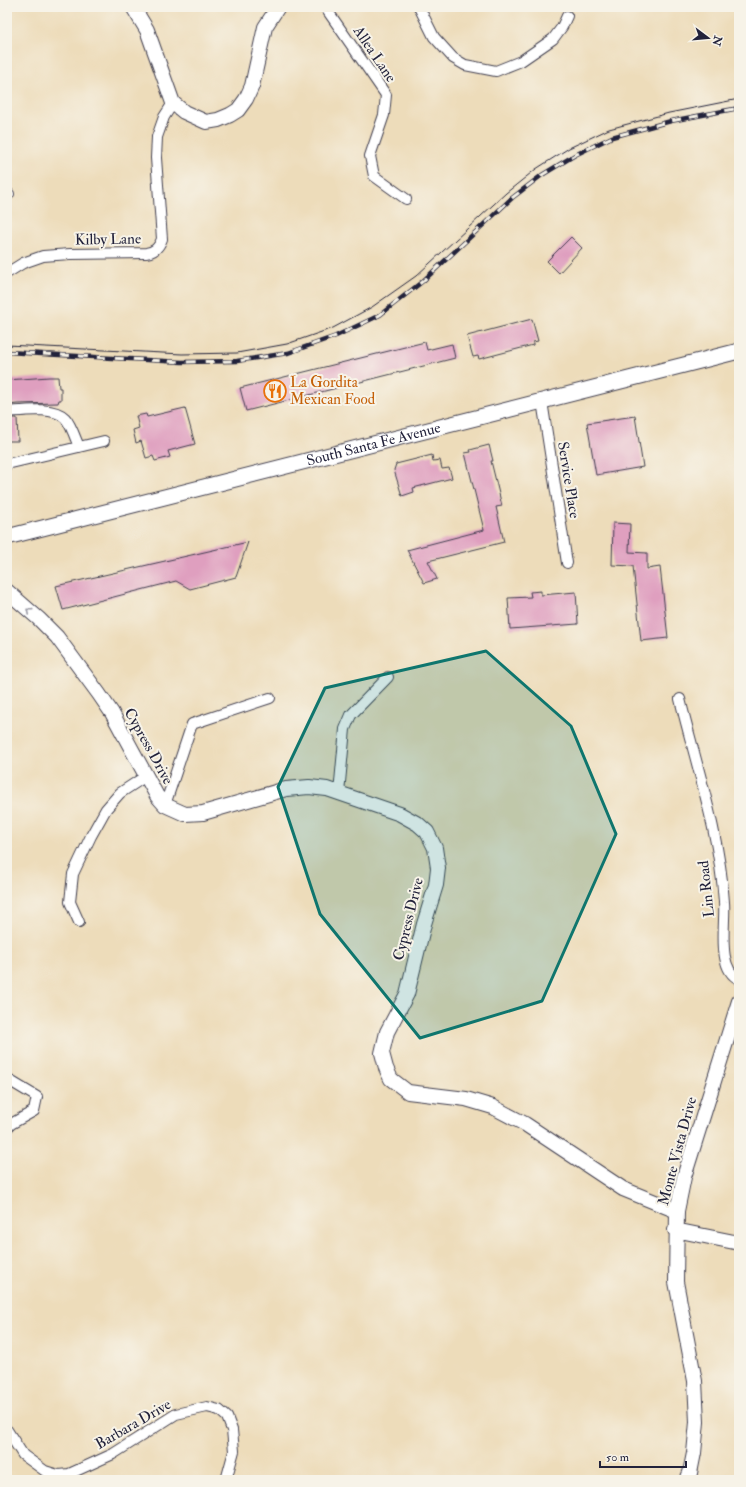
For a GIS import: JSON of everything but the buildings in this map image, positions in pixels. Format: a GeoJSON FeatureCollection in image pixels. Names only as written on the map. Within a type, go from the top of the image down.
{"type":"FeatureCollection","features":[{"type":"Feature","properties":{"kind":"main road","name":"South Santa Fe Avenue"},"geometry":{"type":"LineString","coordinates":[[8,539],[739,351]]}},
{"type":"Feature","properties":{"kind":"street"},"geometry":{"type":"LineString","coordinates":[[133,7],[147,30],[173,103],[184,112],[206,122],[218,120],[230,115],[238,110],[246,99],[252,86],[265,27],[278,7]]}},
{"type":"Feature","properties":{"kind":"street","name":"Allea Lane"},"geometry":{"type":"LineString","coordinates":[[325,7],[386,95],[384,115],[370,156],[374,176],[406,200]]}},
{"type":"Feature","properties":{"kind":"street"},"geometry":{"type":"LineString","coordinates":[[419,7],[434,37],[453,58],[465,64],[496,71],[521,61],[553,39],[562,28],[567,16]]}},
{"type":"Feature","properties":{"kind":"street","name":"Kilby Lane"},"geometry":{"type":"LineString","coordinates":[[7,273],[23,263],[43,256],[70,254],[146,253],[156,249],[162,240],[156,158],[157,137],[164,117],[173,103]]}},
{"type":"Feature","properties":{"kind":"street","name":"Service Place"},"geometry":{"type":"LineString","coordinates":[[542,401],[567,563]]}},
{"type":"Feature","properties":{"kind":"street"},"geometry":{"type":"LineString","coordinates":[[7,412],[44,410],[59,414],[66,419],[79,447]]}},
{"type":"Feature","properties":{"kind":"street"},"geometry":{"type":"LineString","coordinates":[[7,464],[104,441]]}},
{"type":"Feature","properties":{"kind":"street","name":"Cypress Drive"},"geometry":{"type":"LineString","coordinates":[[7,591],[57,637],[112,714],[157,796],[165,805],[185,814],[203,813],[286,789],[309,787],[327,789],[400,814],[418,824],[427,832],[435,848],[438,868],[436,885],[424,924],[406,994],[387,1032],[382,1053],[391,1079],[408,1092],[466,1099],[493,1107],[525,1124],[623,1189],[677,1211]]}},
{"type":"Feature","properties":{"kind":"street"},"geometry":{"type":"LineString","coordinates":[[339,793],[345,729],[351,715],[388,677]]}},
{"type":"Feature","properties":{"kind":"street"},"geometry":{"type":"LineString","coordinates":[[165,805],[192,724],[270,698]]}},
{"type":"Feature","properties":{"kind":"street","name":"Lin Road"},"geometry":{"type":"LineString","coordinates":[[680,700],[704,791],[718,858],[724,901],[724,948],[726,964],[730,972],[739,979]]}},
{"type":"Feature","properties":{"kind":"street"},"geometry":{"type":"LineString","coordinates":[[79,922],[70,902],[72,881],[91,836],[106,809],[120,793],[146,776]]}},
{"type":"Feature","properties":{"kind":"street","name":"Monte Vista Drive"},"geometry":{"type":"LineString","coordinates":[[687,1480],[694,1453],[697,1422],[695,1381],[676,1282],[675,1230],[677,1211],[684,1176],[734,1032],[739,1001]]}},
{"type":"Feature","properties":{"kind":"street"},"geometry":{"type":"LineString","coordinates":[[7,1078],[37,1097],[34,1111],[11,1124],[7,1128]]}},
{"type":"Feature","properties":{"kind":"street"},"geometry":{"type":"LineString","coordinates":[[675,1230],[739,1243]]}},
{"type":"Feature","properties":{"kind":"street","name":"Barbara Drive"},"geometry":{"type":"LineString","coordinates":[[7,1430],[23,1455],[59,1478],[113,1454],[176,1414],[207,1407],[219,1410],[228,1417],[232,1430],[234,1451],[226,1480]]}},
{"type":"Feature","properties":{"kind":"highlighted area"},"geometry":{"type":"Polygon","coordinates":[[[486,651],[571,726],[616,834],[542,1001],[420,1038],[320,914],[278,787],[325,688],[486,651]]]}},
{"type":"Feature","properties":{"kind":"tram line"},"geometry":{"type":"LineString","coordinates":[[7,345],[182,354],[237,353],[287,344],[333,328],[372,307],[416,276],[506,193],[536,169],[569,148],[609,129],[669,113],[739,99]]}},
{"type":"Feature","properties":{"kind":"railway"},"geometry":{"type":"LineString","coordinates":[[7,352],[182,362],[237,361],[288,353],[336,336],[380,315],[423,281],[512,198],[542,175],[575,155],[612,137],[671,121],[739,108]]}},
{"type":"Feature","properties":{"kind":"place","name":"La Gordita Mexican Food"},"geometry":{"type":"Point","coordinates":[275,391]}}]}
